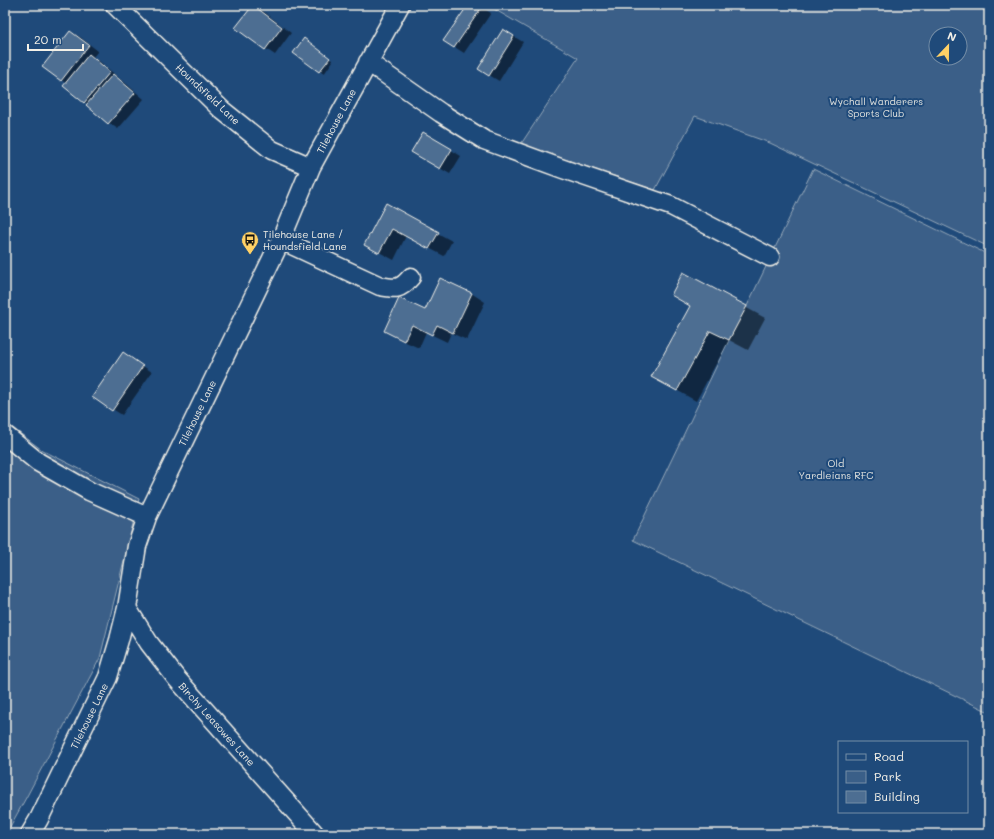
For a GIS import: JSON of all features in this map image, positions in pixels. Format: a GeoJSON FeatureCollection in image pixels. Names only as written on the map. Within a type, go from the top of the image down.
{"type":"FeatureCollection","features":[{"type":"Feature","properties":{"kind":"street","name":"Houndsfield Lane"},"geometry":{"type":"LineString","coordinates":[[115,5],[222,110],[272,150],[311,167]]}},
{"type":"Feature","properties":{"kind":"street","name":"Tilehouse Lane"},"geometry":{"type":"LineString","coordinates":[[30,834],[39,819],[108,677],[127,608],[137,546],[147,517],[281,240],[311,167],[400,5]]}},
{"type":"Feature","properties":{"kind":"street"},"geometry":{"type":"LineString","coordinates":[[368,62],[441,113],[484,140],[671,206],[770,257]]}},
{"type":"Feature","properties":{"kind":"street"},"geometry":{"type":"LineString","coordinates":[[281,240],[380,286],[393,289],[404,286],[411,277]]}},
{"type":"Feature","properties":{"kind":"street"},"geometry":{"type":"LineString","coordinates":[[5,435],[38,462],[89,491],[147,517]]}},
{"type":"Feature","properties":{"kind":"street","name":"Birchy Leasowes Lane"},"geometry":{"type":"LineString","coordinates":[[127,608],[150,643],[177,679],[315,834]]}},
{"type":"Feature","properties":{"kind":"green space","name":"Wychall Wanderers Sports Club"},"geometry":{"type":"Polygon","coordinates":[[[487,5],[989,5],[989,247],[770,143],[695,116],[655,190],[521,144],[578,58],[487,5]]]}},
{"type":"Feature","properties":{"kind":"green space","name":"Old Yardleians RFC"},"geometry":{"type":"Polygon","coordinates":[[[813,169],[989,255],[989,712],[633,540],[813,169]]]}},
{"type":"Feature","properties":{"kind":"green space"},"geometry":{"type":"Polygon","coordinates":[[[5,422],[42,450],[139,499],[100,658],[6,834],[5,834],[5,422]]]}},
{"type":"Feature","properties":{"kind":"building"},"geometry":{"type":"Polygon","coordinates":[[[253,5],[282,27],[265,50],[235,28],[253,5]]]}},
{"type":"Feature","properties":{"kind":"building"},"geometry":{"type":"Polygon","coordinates":[[[468,5],[479,5],[482,7],[454,48],[443,41],[468,5]]]}},
{"type":"Feature","properties":{"kind":"building"},"geometry":{"type":"Polygon","coordinates":[[[503,29],[514,36],[489,76],[478,69],[503,29]]]}},
{"type":"Feature","properties":{"kind":"building"},"geometry":{"type":"Polygon","coordinates":[[[70,31],[89,45],[61,81],[42,67],[70,31]]]}},
{"type":"Feature","properties":{"kind":"building"},"geometry":{"type":"Polygon","coordinates":[[[304,38],[330,58],[319,72],[293,53],[304,38]]]}},
{"type":"Feature","properties":{"kind":"building"},"geometry":{"type":"Polygon","coordinates":[[[89,54],[110,72],[84,103],[63,86],[89,54]]]}},
{"type":"Feature","properties":{"kind":"building"},"geometry":{"type":"Polygon","coordinates":[[[113,74],[135,93],[108,124],[86,105],[113,74]]]}},
{"type":"Feature","properties":{"kind":"building"},"geometry":{"type":"Polygon","coordinates":[[[423,132],[452,149],[440,169],[411,152],[423,132]]]}},
{"type":"Feature","properties":{"kind":"building"},"geometry":{"type":"Polygon","coordinates":[[[386,203],[439,232],[429,249],[392,229],[379,253],[364,245],[386,203]]]}},
{"type":"Feature","properties":{"kind":"building"},"geometry":{"type":"Polygon","coordinates":[[[683,272],[747,306],[729,340],[710,331],[677,391],[651,377],[690,306],[671,295],[683,272]]]}},
{"type":"Feature","properties":{"kind":"building"},"geometry":{"type":"Polygon","coordinates":[[[440,278],[472,293],[453,333],[437,325],[432,335],[412,325],[404,341],[384,331],[399,298],[425,310],[440,278]]]}},
{"type":"Feature","properties":{"kind":"building"},"geometry":{"type":"Polygon","coordinates":[[[123,352],[143,366],[112,411],[92,397],[123,352]]]}},
{"type":"Feature","properties":{"kind":"place","name":"Tilehouse Lane / Houndsfield Lane"},"geometry":{"type":"Point","coordinates":[250,255]}}]}
